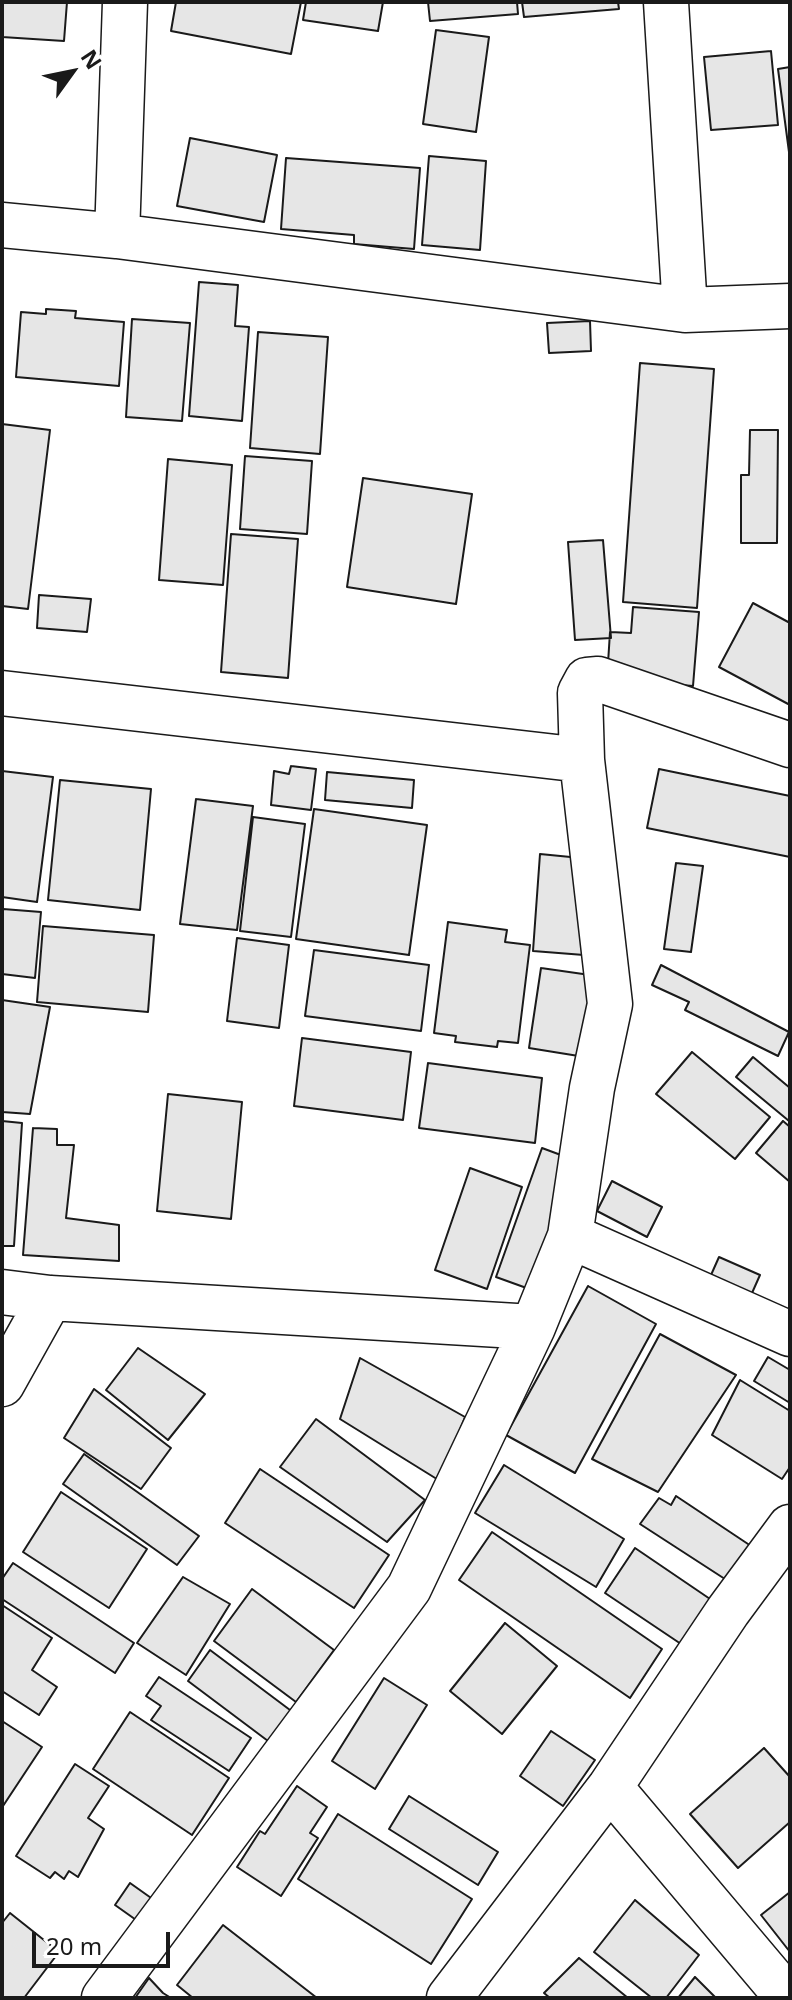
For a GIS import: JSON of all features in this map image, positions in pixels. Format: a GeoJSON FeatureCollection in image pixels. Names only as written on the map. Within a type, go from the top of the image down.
{"type":"FeatureCollection","features":[{"type":"Feature","properties":{"kind":"street"},"geometry":{"type":"LineString","coordinates":[[117,236],[125,2]]}},
{"type":"Feature","properties":{"kind":"street"},"geometry":{"type":"LineString","coordinates":[[666,2],[685,310]]}},
{"type":"Feature","properties":{"kind":"street"},"geometry":{"type":"LineString","coordinates":[[2,225],[117,236],[685,310],[790,306]]}},
{"type":"Feature","properties":{"kind":"street"},"geometry":{"type":"LineString","coordinates":[[104,1998],[409,1588],[533,1327],[570,1236],[592,1088],[610,1004],[582,760],[580,693],[587,680],[598,679],[790,745]]}},
{"type":"Feature","properties":{"kind":"street"},"geometry":{"type":"LineString","coordinates":[[2,693],[582,760]]}},
{"type":"Feature","properties":{"kind":"street"},"geometry":{"type":"LineString","coordinates":[[570,1236],[790,1334]]}},
{"type":"Feature","properties":{"kind":"street"},"geometry":{"type":"LineString","coordinates":[[2,1292],[50,1298],[533,1327]]}},
{"type":"Feature","properties":{"kind":"street"},"geometry":{"type":"LineString","coordinates":[[2,1384],[50,1298]]}},
{"type":"Feature","properties":{"kind":"street"},"geometry":{"type":"LineString","coordinates":[[449,1998],[610,1787],[728,1611],[790,1527]]}},
{"type":"Feature","properties":{"kind":"street"},"geometry":{"type":"LineString","coordinates":[[610,1787],[788,1998]]}},
{"type":"Feature","properties":{"kind":"building"},"geometry":{"type":"Polygon","coordinates":[[[2,2],[67,2],[64,41],[2,37],[2,2]]]}},
{"type":"Feature","properties":{"kind":"building"},"geometry":{"type":"Polygon","coordinates":[[[176,2],[301,2],[291,54],[171,31],[176,2]]]}},
{"type":"Feature","properties":{"kind":"building"},"geometry":{"type":"Polygon","coordinates":[[[306,2],[383,2],[378,31],[303,20],[306,2]]]}},
{"type":"Feature","properties":{"kind":"building"},"geometry":{"type":"Polygon","coordinates":[[[428,2],[517,2],[518,14],[430,21],[428,2]]]}},
{"type":"Feature","properties":{"kind":"building"},"geometry":{"type":"Polygon","coordinates":[[[522,2],[618,2],[619,9],[524,17],[522,2]]]}},
{"type":"Feature","properties":{"kind":"building"},"geometry":{"type":"Polygon","coordinates":[[[436,30],[489,37],[476,132],[423,124],[436,30]]]}},
{"type":"Feature","properties":{"kind":"building"},"geometry":{"type":"Polygon","coordinates":[[[771,51],[778,125],[711,130],[704,57],[771,51]]]}},
{"type":"Feature","properties":{"kind":"building"},"geometry":{"type":"Polygon","coordinates":[[[790,67],[790,152],[789,152],[778,69],[790,67]]]}},
{"type":"Feature","properties":{"kind":"building"},"geometry":{"type":"Polygon","coordinates":[[[190,138],[277,155],[264,222],[177,206],[190,138]]]}},
{"type":"Feature","properties":{"kind":"building"},"geometry":{"type":"Polygon","coordinates":[[[429,156],[486,161],[480,250],[422,245],[429,156]]]}},
{"type":"Feature","properties":{"kind":"building"},"geometry":{"type":"Polygon","coordinates":[[[286,158],[420,168],[414,249],[354,244],[354,235],[281,229],[286,158]]]}},
{"type":"Feature","properties":{"kind":"building"},"geometry":{"type":"Polygon","coordinates":[[[199,282],[238,285],[235,326],[249,327],[242,421],[189,416],[199,282]]]}},
{"type":"Feature","properties":{"kind":"building"},"geometry":{"type":"Polygon","coordinates":[[[46,309],[76,311],[75,318],[124,322],[119,386],[16,377],[21,312],[46,314],[46,309]]]}},
{"type":"Feature","properties":{"kind":"building"},"geometry":{"type":"Polygon","coordinates":[[[132,319],[190,323],[182,421],[126,417],[132,319]]]}},
{"type":"Feature","properties":{"kind":"building"},"geometry":{"type":"Polygon","coordinates":[[[590,321],[591,351],[549,353],[547,323],[590,321]]]}},
{"type":"Feature","properties":{"kind":"building"},"geometry":{"type":"Polygon","coordinates":[[[258,332],[328,337],[320,454],[250,448],[258,332]]]}},
{"type":"Feature","properties":{"kind":"building"},"geometry":{"type":"Polygon","coordinates":[[[640,363],[714,369],[697,608],[623,602],[640,363]]]}},
{"type":"Feature","properties":{"kind":"building"},"geometry":{"type":"Polygon","coordinates":[[[2,424],[50,430],[28,609],[2,606],[2,424]]]}},
{"type":"Feature","properties":{"kind":"building"},"geometry":{"type":"Polygon","coordinates":[[[750,430],[778,430],[777,543],[741,543],[741,475],[749,475],[750,430]]]}},
{"type":"Feature","properties":{"kind":"building"},"geometry":{"type":"Polygon","coordinates":[[[245,456],[312,461],[307,534],[240,529],[245,456]]]}},
{"type":"Feature","properties":{"kind":"building"},"geometry":{"type":"Polygon","coordinates":[[[168,459],[232,465],[223,585],[159,580],[168,459]]]}},
{"type":"Feature","properties":{"kind":"building"},"geometry":{"type":"Polygon","coordinates":[[[363,478],[472,494],[456,604],[347,587],[363,478]]]}},
{"type":"Feature","properties":{"kind":"building"},"geometry":{"type":"Polygon","coordinates":[[[231,534],[298,539],[288,678],[221,672],[231,534]]]}},
{"type":"Feature","properties":{"kind":"building"},"geometry":{"type":"Polygon","coordinates":[[[603,540],[611,638],[575,640],[568,542],[603,540]]]}},
{"type":"Feature","properties":{"kind":"building"},"geometry":{"type":"Polygon","coordinates":[[[39,595],[91,599],[87,632],[37,628],[39,595]]]}},
{"type":"Feature","properties":{"kind":"building"},"geometry":{"type":"Polygon","coordinates":[[[753,603],[790,623],[790,705],[719,667],[753,603]]]}},
{"type":"Feature","properties":{"kind":"building"},"geometry":{"type":"Polygon","coordinates":[[[633,607],[699,612],[693,686],[607,679],[610,632],[631,633],[633,607]]]}},
{"type":"Feature","properties":{"kind":"building"},"geometry":{"type":"Polygon","coordinates":[[[291,766],[316,769],[311,810],[271,805],[274,771],[289,774],[291,766]]]}},
{"type":"Feature","properties":{"kind":"building"},"geometry":{"type":"Polygon","coordinates":[[[659,769],[790,796],[790,857],[647,828],[659,769]]]}},
{"type":"Feature","properties":{"kind":"building"},"geometry":{"type":"Polygon","coordinates":[[[2,771],[53,777],[37,902],[2,897],[2,771]]]}},
{"type":"Feature","properties":{"kind":"building"},"geometry":{"type":"Polygon","coordinates":[[[327,772],[414,780],[412,808],[325,800],[327,772]]]}},
{"type":"Feature","properties":{"kind":"building"},"geometry":{"type":"Polygon","coordinates":[[[60,780],[151,789],[140,910],[48,900],[60,780]]]}},
{"type":"Feature","properties":{"kind":"building"},"geometry":{"type":"Polygon","coordinates":[[[196,799],[253,806],[237,930],[180,924],[196,799]]]}},
{"type":"Feature","properties":{"kind":"building"},"geometry":{"type":"Polygon","coordinates":[[[314,809],[427,825],[409,955],[296,939],[314,809]]]}},
{"type":"Feature","properties":{"kind":"building"},"geometry":{"type":"Polygon","coordinates":[[[253,817],[305,824],[291,937],[240,931],[253,817]]]}},
{"type":"Feature","properties":{"kind":"building"},"geometry":{"type":"Polygon","coordinates":[[[540,854],[591,859],[584,955],[533,951],[540,854]]]}},
{"type":"Feature","properties":{"kind":"building"},"geometry":{"type":"Polygon","coordinates":[[[676,863],[703,866],[691,952],[664,949],[676,863]]]}},
{"type":"Feature","properties":{"kind":"building"},"geometry":{"type":"Polygon","coordinates":[[[3,909],[41,912],[35,978],[2,974],[3,909]]]}},
{"type":"Feature","properties":{"kind":"building"},"geometry":{"type":"Polygon","coordinates":[[[448,922],[507,930],[505,942],[530,945],[518,1043],[498,1041],[497,1047],[455,1042],[456,1036],[434,1033],[448,922]]]}},
{"type":"Feature","properties":{"kind":"building"},"geometry":{"type":"Polygon","coordinates":[[[43,926],[154,935],[148,1012],[37,1002],[43,926]]]}},
{"type":"Feature","properties":{"kind":"building"},"geometry":{"type":"Polygon","coordinates":[[[237,938],[289,945],[279,1028],[227,1021],[237,938]]]}},
{"type":"Feature","properties":{"kind":"building"},"geometry":{"type":"Polygon","coordinates":[[[314,950],[429,965],[421,1031],[305,1016],[314,950]]]}},
{"type":"Feature","properties":{"kind":"building"},"geometry":{"type":"Polygon","coordinates":[[[661,965],[789,1032],[778,1056],[685,1010],[689,1002],[652,985],[661,965]]]}},
{"type":"Feature","properties":{"kind":"building"},"geometry":{"type":"Polygon","coordinates":[[[541,968],[604,977],[591,1058],[529,1048],[541,968]]]}},
{"type":"Feature","properties":{"kind":"building"},"geometry":{"type":"Polygon","coordinates":[[[2,1000],[50,1007],[30,1114],[2,1112],[2,1000]]]}},
{"type":"Feature","properties":{"kind":"building"},"geometry":{"type":"Polygon","coordinates":[[[302,1038],[411,1052],[403,1120],[294,1106],[302,1038]]]}},
{"type":"Feature","properties":{"kind":"building"},"geometry":{"type":"Polygon","coordinates":[[[692,1052],[770,1117],[735,1159],[656,1094],[692,1052]]]}},
{"type":"Feature","properties":{"kind":"building"},"geometry":{"type":"Polygon","coordinates":[[[753,1057],[790,1088],[789,1121],[736,1077],[753,1057]]]}},
{"type":"Feature","properties":{"kind":"building"},"geometry":{"type":"Polygon","coordinates":[[[428,1063],[542,1078],[535,1143],[419,1128],[428,1063]]]}},
{"type":"Feature","properties":{"kind":"building"},"geometry":{"type":"Polygon","coordinates":[[[168,1094],[242,1102],[231,1219],[157,1211],[168,1094]]]}},
{"type":"Feature","properties":{"kind":"building"},"geometry":{"type":"Polygon","coordinates":[[[2,1121],[22,1123],[14,1246],[2,1246],[2,1121]]]}},
{"type":"Feature","properties":{"kind":"building"},"geometry":{"type":"Polygon","coordinates":[[[783,1121],[790,1127],[790,1182],[756,1153],[783,1121]]]}},
{"type":"Feature","properties":{"kind":"building"},"geometry":{"type":"Polygon","coordinates":[[[33,1128],[57,1129],[57,1145],[74,1145],[66,1218],[119,1225],[119,1261],[23,1255],[33,1128]]]}},
{"type":"Feature","properties":{"kind":"building"},"geometry":{"type":"Polygon","coordinates":[[[542,1148],[577,1161],[532,1290],[496,1277],[542,1148]]]}},
{"type":"Feature","properties":{"kind":"building"},"geometry":{"type":"Polygon","coordinates":[[[470,1168],[522,1187],[487,1289],[435,1270],[470,1168]]]}},
{"type":"Feature","properties":{"kind":"building"},"geometry":{"type":"Polygon","coordinates":[[[612,1181],[662,1207],[647,1237],[597,1211],[612,1181]]]}},
{"type":"Feature","properties":{"kind":"building"},"geometry":{"type":"Polygon","coordinates":[[[719,1257],[760,1275],[748,1302],[707,1284],[719,1257]]]}},
{"type":"Feature","properties":{"kind":"building"},"geometry":{"type":"Polygon","coordinates":[[[588,1286],[656,1324],[575,1473],[506,1435],[588,1286]]]}},
{"type":"Feature","properties":{"kind":"building"},"geometry":{"type":"Polygon","coordinates":[[[660,1334],[736,1375],[658,1492],[592,1459],[660,1334]]]}},
{"type":"Feature","properties":{"kind":"building"},"geometry":{"type":"Polygon","coordinates":[[[138,1348],[205,1394],[168,1440],[106,1390],[138,1348]]]}},
{"type":"Feature","properties":{"kind":"building"},"geometry":{"type":"Polygon","coordinates":[[[768,1357],[790,1370],[790,1403],[754,1381],[768,1357]]]}},
{"type":"Feature","properties":{"kind":"building"},"geometry":{"type":"Polygon","coordinates":[[[360,1358],[465,1417],[440,1481],[340,1419],[360,1358]]]}},
{"type":"Feature","properties":{"kind":"building"},"geometry":{"type":"Polygon","coordinates":[[[740,1380],[790,1411],[790,1467],[782,1479],[712,1435],[740,1380]]]}},
{"type":"Feature","properties":{"kind":"building"},"geometry":{"type":"Polygon","coordinates":[[[94,1389],[171,1448],[141,1489],[64,1438],[94,1389]]]}},
{"type":"Feature","properties":{"kind":"building"},"geometry":{"type":"Polygon","coordinates":[[[316,1419],[425,1500],[387,1542],[280,1467],[316,1419]]]}},
{"type":"Feature","properties":{"kind":"building"},"geometry":{"type":"Polygon","coordinates":[[[84,1454],[199,1536],[177,1565],[63,1484],[84,1454]]]}},
{"type":"Feature","properties":{"kind":"building"},"geometry":{"type":"Polygon","coordinates":[[[504,1465],[624,1539],[596,1587],[475,1513],[504,1465]]]}},
{"type":"Feature","properties":{"kind":"building"},"geometry":{"type":"Polygon","coordinates":[[[260,1469],[389,1555],[354,1608],[225,1523],[260,1469]]]}},
{"type":"Feature","properties":{"kind":"building"},"geometry":{"type":"Polygon","coordinates":[[[61,1492],[147,1549],[109,1608],[23,1552],[61,1492]]]}},
{"type":"Feature","properties":{"kind":"building"},"geometry":{"type":"Polygon","coordinates":[[[676,1496],[751,1546],[728,1581],[640,1524],[659,1498],[671,1505],[676,1496]]]}},
{"type":"Feature","properties":{"kind":"building"},"geometry":{"type":"Polygon","coordinates":[[[492,1532],[662,1649],[630,1698],[459,1580],[492,1532]]]}},
{"type":"Feature","properties":{"kind":"building"},"geometry":{"type":"Polygon","coordinates":[[[635,1548],[713,1601],[684,1646],[605,1593],[635,1548]]]}},
{"type":"Feature","properties":{"kind":"building"},"geometry":{"type":"Polygon","coordinates":[[[13,1563],[134,1643],[115,1673],[2,1599],[2,1579],[13,1563]]]}},
{"type":"Feature","properties":{"kind":"building"},"geometry":{"type":"Polygon","coordinates":[[[183,1577],[230,1604],[186,1675],[137,1643],[183,1577]]]}},
{"type":"Feature","properties":{"kind":"building"},"geometry":{"type":"Polygon","coordinates":[[[252,1589],[334,1650],[296,1702],[214,1641],[252,1589]]]}},
{"type":"Feature","properties":{"kind":"building"},"geometry":{"type":"Polygon","coordinates":[[[2,1605],[52,1638],[32,1670],[57,1687],[39,1715],[2,1691],[2,1605]]]}},
{"type":"Feature","properties":{"kind":"building"},"geometry":{"type":"Polygon","coordinates":[[[505,1623],[557,1666],[502,1734],[450,1691],[505,1623]]]}},
{"type":"Feature","properties":{"kind":"building"},"geometry":{"type":"Polygon","coordinates":[[[210,1650],[294,1713],[272,1744],[188,1681],[210,1650]]]}},
{"type":"Feature","properties":{"kind":"building"},"geometry":{"type":"Polygon","coordinates":[[[159,1677],[251,1738],[229,1771],[151,1720],[161,1706],[146,1696],[159,1677]]]}},
{"type":"Feature","properties":{"kind":"building"},"geometry":{"type":"Polygon","coordinates":[[[384,1678],[427,1705],[375,1789],[332,1761],[384,1678]]]}},
{"type":"Feature","properties":{"kind":"building"},"geometry":{"type":"Polygon","coordinates":[[[130,1712],[229,1778],[192,1835],[93,1769],[130,1712]]]}},
{"type":"Feature","properties":{"kind":"building"},"geometry":{"type":"Polygon","coordinates":[[[2,1721],[42,1747],[3,1806],[2,1805],[2,1721]]]}},
{"type":"Feature","properties":{"kind":"building"},"geometry":{"type":"Polygon","coordinates":[[[551,1731],[595,1760],[563,1806],[520,1776],[551,1731]]]}},
{"type":"Feature","properties":{"kind":"building"},"geometry":{"type":"Polygon","coordinates":[[[764,1748],[790,1777],[790,1822],[738,1868],[690,1814],[764,1748]]]}},
{"type":"Feature","properties":{"kind":"building"},"geometry":{"type":"Polygon","coordinates":[[[75,1764],[109,1786],[88,1818],[104,1829],[78,1877],[69,1871],[64,1879],[55,1872],[50,1878],[16,1856],[75,1764]]]}},
{"type":"Feature","properties":{"kind":"building"},"geometry":{"type":"Polygon","coordinates":[[[297,1786],[327,1807],[310,1833],[318,1838],[281,1896],[237,1867],[260,1831],[265,1834],[297,1786]]]}},
{"type":"Feature","properties":{"kind":"building"},"geometry":{"type":"Polygon","coordinates":[[[409,1796],[498,1852],[478,1885],[389,1829],[409,1796]]]}},
{"type":"Feature","properties":{"kind":"building"},"geometry":{"type":"Polygon","coordinates":[[[338,1814],[472,1899],[431,1964],[298,1879],[338,1814]]]}},
{"type":"Feature","properties":{"kind":"building"},"geometry":{"type":"Polygon","coordinates":[[[130,1883],[161,1905],[146,1927],[115,1905],[130,1883]]]}},
{"type":"Feature","properties":{"kind":"building"},"geometry":{"type":"Polygon","coordinates":[[[790,1892],[790,1952],[761,1915],[790,1892]]]}},
{"type":"Feature","properties":{"kind":"building"},"geometry":{"type":"Polygon","coordinates":[[[635,1900],[699,1955],[666,1998],[652,1998],[594,1952],[635,1900]]]}},
{"type":"Feature","properties":{"kind":"building"},"geometry":{"type":"Polygon","coordinates":[[[10,1913],[59,1952],[24,1998],[2,1998],[2,1923],[10,1913]]]}},
{"type":"Feature","properties":{"kind":"building"},"geometry":{"type":"Polygon","coordinates":[[[223,1925],[317,1998],[193,1998],[177,1985],[223,1925]]]}},
{"type":"Feature","properties":{"kind":"building"},"geometry":{"type":"Polygon","coordinates":[[[579,1958],[628,1998],[550,1998],[544,1993],[579,1958]]]}},
{"type":"Feature","properties":{"kind":"building"},"geometry":{"type":"Polygon","coordinates":[[[695,1977],[716,1998],[678,1998],[695,1977]]]}},
{"type":"Feature","properties":{"kind":"building"},"geometry":{"type":"Polygon","coordinates":[[[149,1978],[163,1993],[171,1998],[135,1998],[149,1978]]]}}]}
